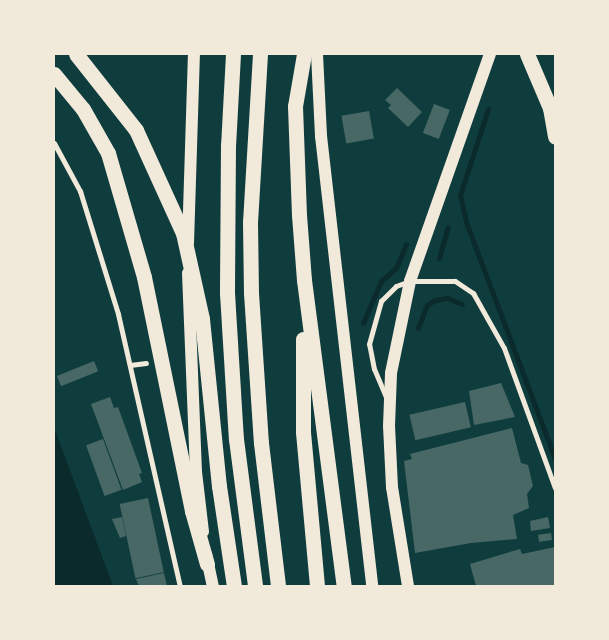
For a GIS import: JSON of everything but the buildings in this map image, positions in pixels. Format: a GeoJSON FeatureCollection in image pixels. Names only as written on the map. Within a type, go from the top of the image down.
{"type":"FeatureCollection","features":[{"type":"Feature","properties":{"kind":"highway"},"geometry":{"type":"LineString","coordinates":[[76,54],[136,130],[159,175],[183,232],[202,319],[219,486],[234,586]]}},
{"type":"Feature","properties":{"kind":"highway"},"geometry":{"type":"LineString","coordinates":[[304,54],[298,78],[295,152],[304,280],[344,586]]}},
{"type":"Feature","properties":{"kind":"highway"},"geometry":{"type":"LineString","coordinates":[[527,54],[550,108],[555,137]]}},
{"type":"Feature","properties":{"kind":"highway"},"geometry":{"type":"LineString","coordinates":[[233,57],[226,201],[227,294],[236,438],[255,586]]}},
{"type":"Feature","properties":{"kind":"highway"},"geometry":{"type":"LineString","coordinates":[[259,60],[250,222],[251,293],[261,443],[278,586]]}},
{"type":"Feature","properties":{"kind":"highway"},"geometry":{"type":"LineString","coordinates":[[54,74],[83,109],[108,153],[144,277],[192,511],[207,564]]}},
{"type":"Feature","properties":{"kind":"highway"},"geometry":{"type":"LineString","coordinates":[[304,280],[303,432],[317,586]]}},
{"type":"Feature","properties":{"kind":"main road"},"geometry":{"type":"LineString","coordinates":[[194,54],[188,308],[196,472],[207,564],[213,586]]}},
{"type":"Feature","properties":{"kind":"main road"},"geometry":{"type":"LineString","coordinates":[[317,54],[321,136],[372,586]]}},
{"type":"Feature","properties":{"kind":"main road"},"geometry":{"type":"LineString","coordinates":[[408,586],[392,487],[390,373],[410,281],[490,54]]}},
{"type":"Feature","properties":{"kind":"street"},"geometry":{"type":"LineString","coordinates":[[54,143],[80,191],[130,365],[180,586]]}},
{"type":"Feature","properties":{"kind":"street"},"geometry":{"type":"LineString","coordinates":[[390,404],[374,369],[369,344],[381,302],[396,286],[410,281],[455,281],[473,293],[504,348],[555,488]]}},
{"type":"Feature","properties":{"kind":"street"},"geometry":{"type":"LineString","coordinates":[[130,365],[146,364]]}},
{"type":"Feature","properties":{"kind":"water"},"geometry":{"type":"Polygon","coordinates":[[[54,427],[113,586],[54,586],[54,427]]]}},
{"type":"Feature","properties":{"kind":"waterway"},"geometry":{"type":"LineString","coordinates":[[488,109],[460,195],[466,222],[555,459]]}},
{"type":"Feature","properties":{"kind":"waterway"},"geometry":{"type":"LineString","coordinates":[[439,258],[448,227]]}},
{"type":"Feature","properties":{"kind":"waterway"},"geometry":{"type":"LineString","coordinates":[[363,323],[381,281],[396,268],[406,244]]}},
{"type":"Feature","properties":{"kind":"waterway"},"geometry":{"type":"LineString","coordinates":[[418,328],[427,305],[435,300],[447,298],[462,304]]}}]}
